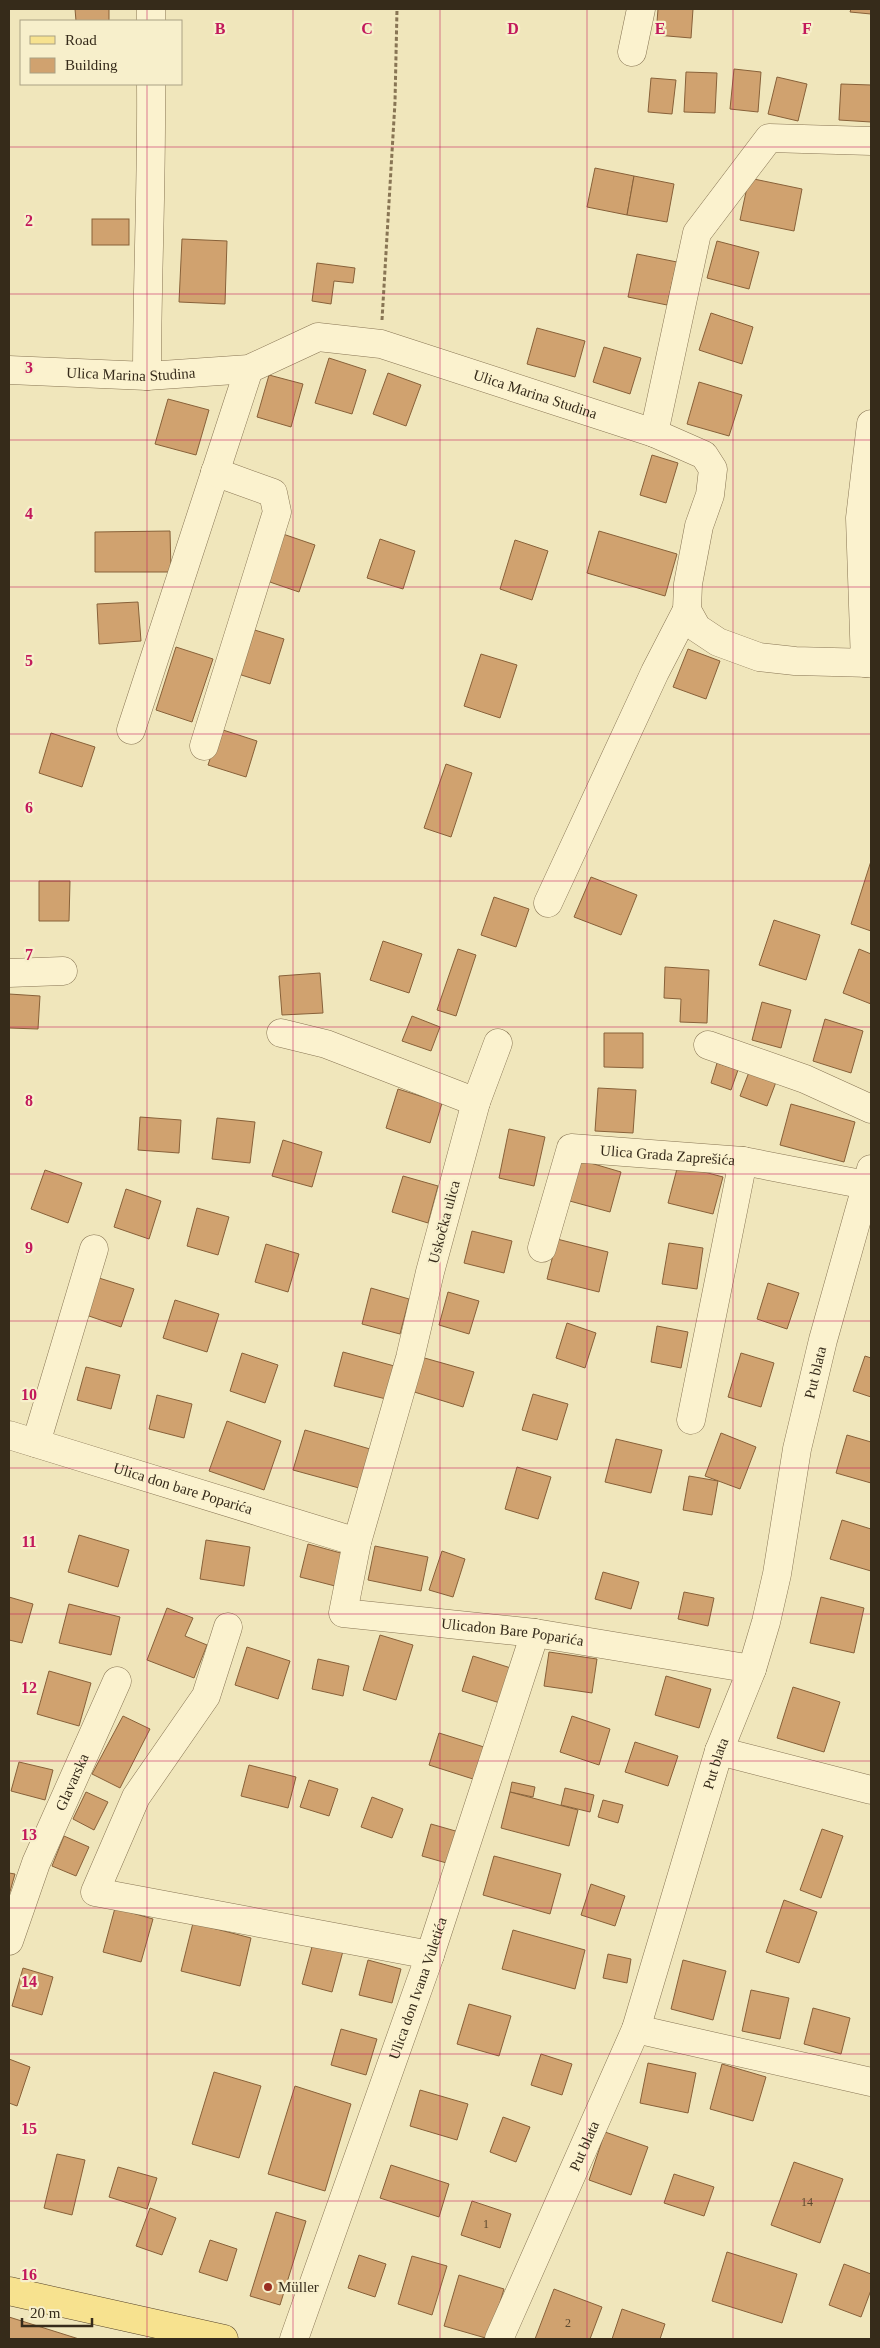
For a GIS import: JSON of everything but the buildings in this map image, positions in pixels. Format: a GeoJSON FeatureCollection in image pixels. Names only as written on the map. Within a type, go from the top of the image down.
{"type":"FeatureCollection","features":[{"type":"Feature","properties":{"kind":"main road"},"geometry":{"type":"LineString","coordinates":[[9,2291],[176,2334],[224,2339]]}},
{"type":"Feature","properties":{"kind":"street"},"geometry":{"type":"LineString","coordinates":[[632,52],[641,9]]}},
{"type":"Feature","properties":{"kind":"street"},"geometry":{"type":"LineString","coordinates":[[146,376],[148,236],[152,164],[151,85]]}},
{"type":"Feature","properties":{"kind":"street"},"geometry":{"type":"LineString","coordinates":[[654,433],[697,233],[769,138],[871,141]]}},
{"type":"Feature","properties":{"kind":"street","name":"Ulica Marina Studina"},"geometry":{"type":"LineString","coordinates":[[9,370],[146,376],[249,369],[318,337],[381,344],[654,433],[704,455],[713,469],[710,495],[699,526],[688,584],[687,610]]}},
{"type":"Feature","properties":{"kind":"street"},"geometry":{"type":"LineString","coordinates":[[131,730],[249,369]]}},
{"type":"Feature","properties":{"kind":"street"},"geometry":{"type":"LineString","coordinates":[[687,610],[696,628],[711,638],[759,657],[795,661],[868,663],[860,518],[871,424]]}},
{"type":"Feature","properties":{"kind":"street"},"geometry":{"type":"LineString","coordinates":[[204,746],[277,512],[273,493],[215,472]]}},
{"type":"Feature","properties":{"kind":"street"},"geometry":{"type":"LineString","coordinates":[[548,903],[655,672],[687,610]]}},
{"type":"Feature","properties":{"kind":"street"},"geometry":{"type":"LineString","coordinates":[[9,973],[63,971]]}},
{"type":"Feature","properties":{"kind":"street"},"geometry":{"type":"LineString","coordinates":[[281,1034],[326,1044],[476,1102]]}},
{"type":"Feature","properties":{"kind":"street","name":"Uskočka ulica"},"geometry":{"type":"LineString","coordinates":[[357,1542],[410,1358],[430,1272],[476,1102],[498,1043]]}},
{"type":"Feature","properties":{"kind":"street"},"geometry":{"type":"LineString","coordinates":[[708,1045],[804,1079],[871,1108]]}},
{"type":"Feature","properties":{"kind":"street","name":"Ulica Grada Zaprešića"},"geometry":{"type":"LineString","coordinates":[[542,1248],[571,1148],[744,1161],[867,1192]]}},
{"type":"Feature","properties":{"kind":"street"},"geometry":{"type":"LineString","coordinates":[[691,1420],[744,1161]]}},
{"type":"Feature","properties":{"kind":"street","name":"Put blata"},"geometry":{"type":"LineString","coordinates":[[499,2339],[636,2030],[719,1751],[752,1669],[766,1622],[777,1574],[801,1431],[823,1340],[867,1192]]}},
{"type":"Feature","properties":{"kind":"street"},"geometry":{"type":"LineString","coordinates":[[36,1443],[94,1249]]}},
{"type":"Feature","properties":{"kind":"street","name":"Ulica don bare Poparića"},"geometry":{"type":"LineString","coordinates":[[9,1435],[357,1542]]}},
{"type":"Feature","properties":{"kind":"street","name":"Ulicadon Bare Poparića"},"geometry":{"type":"LineString","coordinates":[[357,1542],[343,1613],[535,1633],[752,1669]]}},
{"type":"Feature","properties":{"kind":"street"},"geometry":{"type":"LineString","coordinates":[[228,1627],[206,1696],[136,1797],[95,1892],[430,1955]]}},
{"type":"Feature","properties":{"kind":"street","name":"Ulica don Ivana Vuletića"},"geometry":{"type":"LineString","coordinates":[[294,2339],[430,1955],[535,1633]]}},
{"type":"Feature","properties":{"kind":"street","name":"Glavarska"},"geometry":{"type":"LineString","coordinates":[[9,1941],[36,1862],[117,1681]]}},
{"type":"Feature","properties":{"kind":"street"},"geometry":{"type":"LineString","coordinates":[[719,1751],[871,1790]]}},
{"type":"Feature","properties":{"kind":"street"},"geometry":{"type":"LineString","coordinates":[[636,2030],[871,2082]]}},
{"type":"Feature","properties":{"kind":"path"},"geometry":{"type":"LineString","coordinates":[[381,344],[395,102],[397,9]]}},
{"type":"Feature","properties":{"kind":"place","name":"Müller"},"geometry":{"type":"Point","coordinates":[268,2287]}}]}
